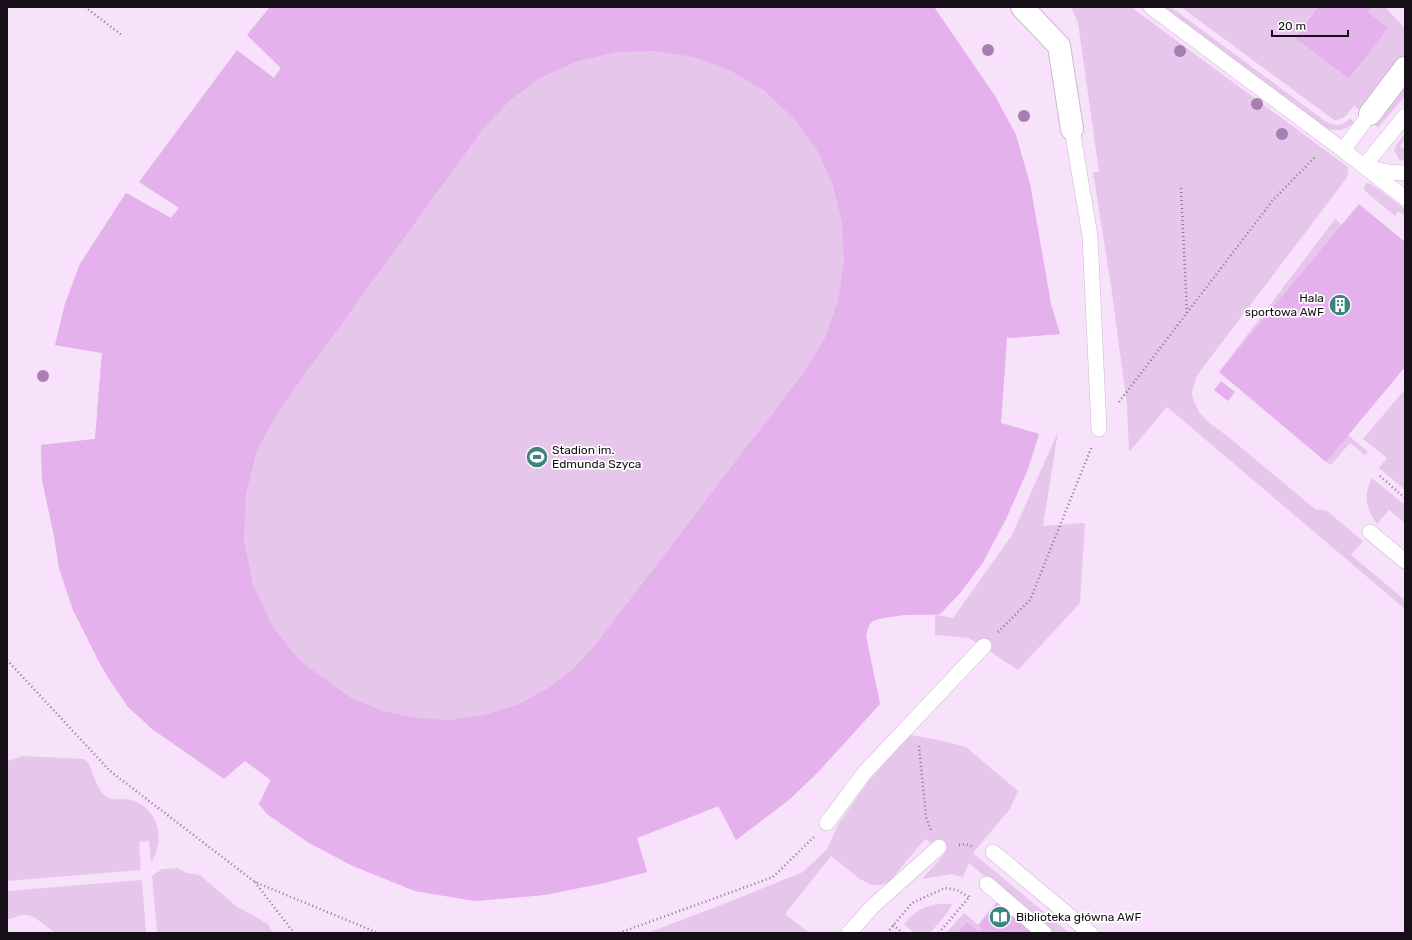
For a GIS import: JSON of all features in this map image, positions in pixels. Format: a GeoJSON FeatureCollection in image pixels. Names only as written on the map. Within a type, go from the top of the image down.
{"type":"FeatureCollection","features":[{"type":"Feature","properties":{"kind":"street"},"geometry":{"type":"LineString","coordinates":[[1022,7],[1059,46],[1072,129]]}},
{"type":"Feature","properties":{"kind":"street"},"geometry":{"type":"LineString","coordinates":[[1370,114],[1405,68]]}},
{"type":"Feature","properties":{"kind":"lane"},"geometry":{"type":"LineString","coordinates":[[1150,7],[1330,142],[1343,150],[1405,198]]}},
{"type":"Feature","properties":{"kind":"lane"},"geometry":{"type":"LineString","coordinates":[[1343,150],[1370,114]]}},
{"type":"Feature","properties":{"kind":"lane"},"geometry":{"type":"LineString","coordinates":[[1364,166],[1405,116]]}},
{"type":"Feature","properties":{"kind":"lane"},"geometry":{"type":"LineString","coordinates":[[1072,129],[1090,236],[1099,429]]}},
{"type":"Feature","properties":{"kind":"lane"},"geometry":{"type":"LineString","coordinates":[[1364,166],[1387,172],[1405,173]]}},
{"type":"Feature","properties":{"kind":"lane"},"geometry":{"type":"LineString","coordinates":[[1370,532],[1405,561]]}},
{"type":"Feature","properties":{"kind":"lane"},"geometry":{"type":"LineString","coordinates":[[827,823],[865,772],[984,646]]}},
{"type":"Feature","properties":{"kind":"lane"},"geometry":{"type":"LineString","coordinates":[[849,933],[872,907],[939,847]]}},
{"type":"Feature","properties":{"kind":"lane"},"geometry":{"type":"LineString","coordinates":[[993,852],[1090,933]]}},
{"type":"Feature","properties":{"kind":"lane"},"geometry":{"type":"LineString","coordinates":[[987,884],[1044,933]]}},
{"type":"Feature","properties":{"kind":"path"},"geometry":{"type":"LineString","coordinates":[[85,7],[123,36]]}},
{"type":"Feature","properties":{"kind":"path"},"geometry":{"type":"LineString","coordinates":[[984,646],[1030,600],[1099,429],[1273,200],[1330,142]]}},
{"type":"Feature","properties":{"kind":"path"},"geometry":{"type":"LineString","coordinates":[[1181,188],[1187,314]]}},
{"type":"Feature","properties":{"kind":"path"},"geometry":{"type":"LineString","coordinates":[[1380,476],[1405,498]]}},
{"type":"Feature","properties":{"kind":"path"},"geometry":{"type":"LineString","coordinates":[[7,660],[110,771],[255,882],[378,933]]}},
{"type":"Feature","properties":{"kind":"path"},"geometry":{"type":"LineString","coordinates":[[916,718],[926,817],[939,847],[965,844],[993,852]]}},
{"type":"Feature","properties":{"kind":"path"},"geometry":{"type":"LineString","coordinates":[[619,933],[773,877],[827,823]]}},
{"type":"Feature","properties":{"kind":"path"},"geometry":{"type":"LineString","coordinates":[[939,933],[983,881],[987,884]]}},
{"type":"Feature","properties":{"kind":"path"},"geometry":{"type":"LineString","coordinates":[[255,882],[294,933]]}},
{"type":"Feature","properties":{"kind":"path"},"geometry":{"type":"LineString","coordinates":[[887,933],[912,903],[945,888],[957,890],[969,897]]}},
{"type":"Feature","properties":{"kind":"path"},"geometry":{"type":"LineString","coordinates":[[893,925],[903,933]]}},
{"type":"Feature","properties":{"kind":"shaded area","name":"Stadion im. Edmunda Szyca"},"geometry":{"type":"Polygon","coordinates":[[[270,7],[934,7],[995,96],[1016,135],[1030,184],[1051,304],[1060,334],[1011,338],[1007,337],[1001,423],[1039,434],[1028,469],[1006,519],[982,564],[960,593],[940,614],[937,615],[953,618],[1012,535],[1058,432],[1043,526],[1085,523],[1080,603],[1018,670],[969,638],[935,635],[935,615],[904,615],[873,621],[869,625],[866,636],[880,704],[819,771],[790,799],[736,840],[718,806],[637,838],[647,872],[604,883],[544,895],[475,901],[415,891],[353,866],[309,843],[267,814],[259,804],[270,780],[245,761],[128,707],[108,678],[73,610],[59,568],[42,480],[41,445],[95,439],[102,353],[55,345],[65,304],[80,264],[126,193],[171,218],[179,208],[281,68],[247,35],[270,7]]]}},
{"type":"Feature","properties":{"kind":"shaded area"},"geometry":{"type":"Polygon","coordinates":[[[1071,7],[1131,7],[1348,167],[1346,179],[1201,370],[1196,378],[1192,392],[1193,399],[1199,412],[1209,423],[1226,435],[1315,509],[1327,511],[1363,541],[1351,555],[1405,600],[1405,609],[1167,407],[1129,452],[1127,405],[1111,286],[1093,172],[1099,172],[1078,23],[1071,7]]]}},
{"type":"Feature","properties":{"kind":"shaded area"},"geometry":{"type":"Polygon","coordinates":[[[1163,7],[1171,7],[1325,121],[1338,125],[1344,123],[1350,118],[1354,122],[1342,130],[1327,129],[1163,7]]]}},
{"type":"Feature","properties":{"kind":"shaded area"},"geometry":{"type":"Polygon","coordinates":[[[1181,7],[1318,7],[1295,38],[1349,79],[1388,28],[1368,12],[1374,7],[1385,7],[1405,28],[1405,55],[1362,112],[1354,106],[1348,114],[1334,120],[1181,7]]]}},
{"type":"Feature","properties":{"kind":"shaded area"},"geometry":{"type":"Polygon","coordinates":[[[1405,85],[1405,96],[1378,128],[1375,125],[1405,85]]]}},
{"type":"Feature","properties":{"kind":"shaded area"},"geometry":{"type":"Polygon","coordinates":[[[1405,134],[1405,140],[1400,146],[1405,150],[1405,161],[1399,159],[1394,150],[1405,134]]]}},
{"type":"Feature","properties":{"kind":"shaded area"},"geometry":{"type":"Polygon","coordinates":[[[1366,183],[1371,184],[1405,209],[1405,216],[1398,211],[1395,216],[1365,191],[1364,187],[1366,183]]]}},
{"type":"Feature","properties":{"kind":"shaded area"},"geometry":{"type":"Polygon","coordinates":[[[1335,219],[1342,225],[1219,372],[1335,219]]]}},
{"type":"Feature","properties":{"kind":"shaded area"},"geometry":{"type":"Polygon","coordinates":[[[1405,389],[1405,490],[1379,468],[1387,458],[1363,439],[1405,389]]]}},
{"type":"Feature","properties":{"kind":"shaded area"},"geometry":{"type":"Polygon","coordinates":[[[1348,435],[1368,452],[1365,455],[1350,443],[1331,465],[1326,462],[1348,435]]]}},
{"type":"Feature","properties":{"kind":"shaded area"},"geometry":{"type":"Polygon","coordinates":[[[1372,478],[1405,505],[1405,523],[1389,510],[1377,524],[1370,513],[1367,502],[1367,490],[1372,478]]]}},
{"type":"Feature","properties":{"kind":"shaded area"},"geometry":{"type":"Polygon","coordinates":[[[910,735],[935,739],[966,747],[1018,791],[1010,809],[973,853],[1069,933],[1052,933],[969,863],[963,877],[951,874],[922,879],[946,852],[925,839],[890,881],[881,885],[871,885],[860,879],[831,856],[785,914],[809,933],[647,933],[803,872],[827,849],[839,823],[867,783],[910,735]]]}},
{"type":"Feature","properties":{"kind":"shaded area"},"geometry":{"type":"Polygon","coordinates":[[[23,756],[84,759],[88,762],[104,795],[113,799],[128,799],[145,807],[154,818],[158,833],[157,849],[151,863],[149,841],[139,842],[141,870],[7,881],[7,761],[23,756]]]}},
{"type":"Feature","properties":{"kind":"shaded area"},"geometry":{"type":"Polygon","coordinates":[[[177,868],[187,873],[200,875],[236,906],[268,924],[273,933],[157,933],[152,876],[162,869],[177,868]]]}},
{"type":"Feature","properties":{"kind":"shaded area"},"geometry":{"type":"Polygon","coordinates":[[[142,880],[146,933],[55,933],[34,917],[28,915],[21,915],[7,920],[7,891],[142,880]]]}},
{"type":"Feature","properties":{"kind":"shaded area"},"geometry":{"type":"Polygon","coordinates":[[[939,904],[952,904],[948,912],[930,933],[914,933],[904,924],[919,910],[939,904]]]}},
{"type":"Feature","properties":{"kind":"shaded area"},"geometry":{"type":"Polygon","coordinates":[[[964,913],[982,928],[978,932],[946,933],[964,913]]]}},
{"type":"Feature","properties":{"kind":"building","name":"Stadion im. Edmunda Szyca"},"geometry":{"type":"Polygon","coordinates":[[[270,7],[934,7],[995,96],[1016,135],[1030,184],[1051,304],[1060,334],[1011,338],[1007,337],[1001,423],[1039,434],[1028,469],[1006,519],[982,564],[960,593],[940,614],[904,615],[883,618],[873,621],[869,625],[866,636],[880,704],[819,771],[790,799],[736,840],[719,806],[637,838],[647,872],[604,883],[544,895],[475,901],[415,891],[353,866],[309,843],[267,814],[259,804],[271,780],[245,761],[224,779],[152,729],[128,707],[101,666],[73,610],[59,568],[42,480],[41,445],[95,439],[102,353],[55,345],[65,304],[80,264],[126,193],[171,218],[179,208],[139,182],[237,50],[274,78],[281,68],[247,35],[270,7]],[[655,51],[616,52],[578,61],[542,77],[510,100],[483,129],[279,410],[257,450],[246,494],[244,540],[253,584],[272,626],[300,661],[351,698],[383,711],[416,718],[450,720],[484,715],[517,705],[547,689],[574,668],[597,643],[804,372],[825,338],[838,301],[844,263],[842,223],[833,185],[817,150],[793,118],[765,91],[731,71],[694,57],[655,51]]]}},
{"type":"Feature","properties":{"kind":"building"},"geometry":{"type":"Polygon","coordinates":[[[1318,7],[1371,7],[1372,8],[1368,12],[1388,28],[1349,79],[1295,38],[1318,7]]]}},
{"type":"Feature","properties":{"kind":"building","name":"Hala sportowa AWF"},"geometry":{"type":"Polygon","coordinates":[[[1359,204],[1405,242],[1405,367],[1326,462],[1219,372],[1359,204]]]}},
{"type":"Feature","properties":{"kind":"building"},"geometry":{"type":"Polygon","coordinates":[[[1221,381],[1235,392],[1228,401],[1214,390],[1221,381]]]}},
{"type":"Feature","properties":{"kind":"building","name":"Biblioteka główna AWF"},"geometry":{"type":"Polygon","coordinates":[[[997,902],[1035,933],[957,933],[967,922],[978,932],[982,928],[978,925],[997,902]]]}},
{"type":"Feature","properties":{"kind":"place","name":"Hala sportowa AWF"},"geometry":{"type":"Point","coordinates":[1340,305]}},
{"type":"Feature","properties":{"kind":"place","name":"Stadion im. Edmunda Szyca"},"geometry":{"type":"Point","coordinates":[537,457]}},
{"type":"Feature","properties":{"kind":"place","name":"Biblioteka główna AWF"},"geometry":{"type":"Point","coordinates":[1000,917]}}]}
